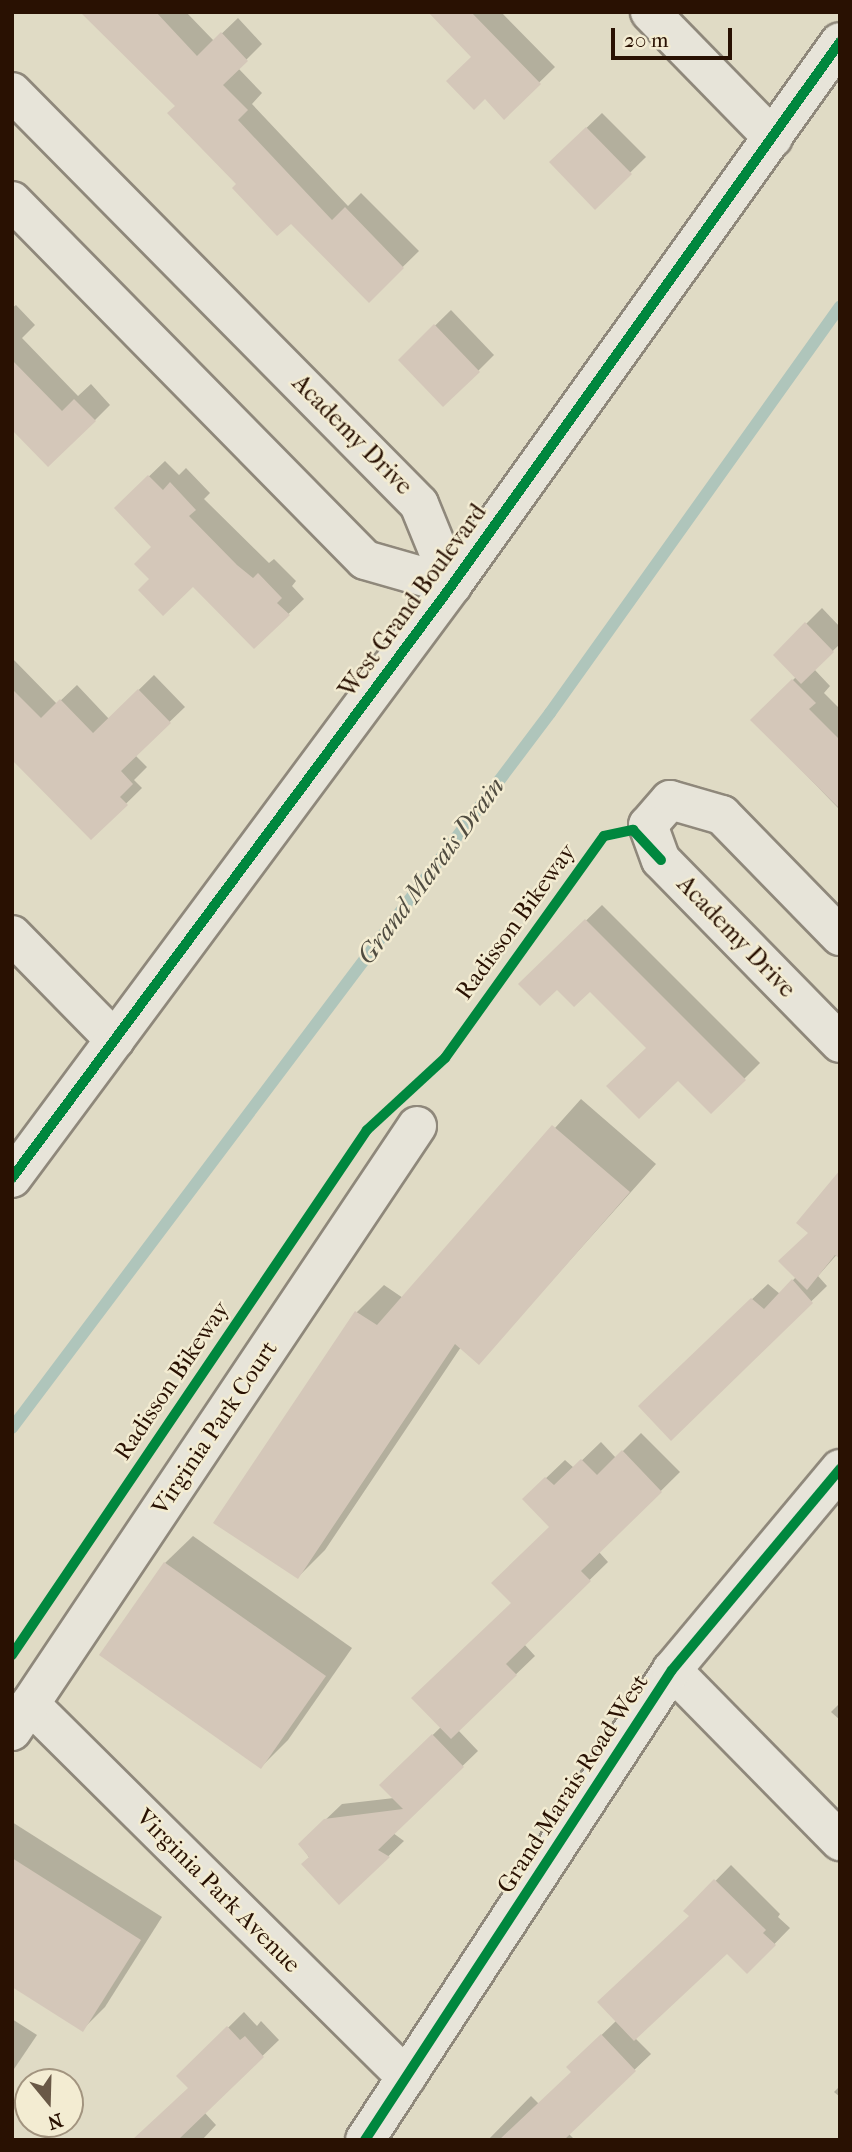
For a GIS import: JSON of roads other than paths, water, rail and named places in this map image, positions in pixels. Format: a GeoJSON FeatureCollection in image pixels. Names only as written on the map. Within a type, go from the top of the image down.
{"type":"FeatureCollection","features":[{"type":"Feature","properties":{"kind":"street"},"geometry":{"type":"LineString","coordinates":[[650,12],[773,138]]}},
{"type":"Feature","properties":{"kind":"street","name":"West Grand Boulevard"},"geometry":{"type":"LineString","coordinates":[[12,1178],[452,585],[840,41]]}},
{"type":"Feature","properties":{"kind":"street","name":"Academy Drive"},"geometry":{"type":"LineString","coordinates":[[12,92],[419,504],[452,585]]}},
{"type":"Feature","properties":{"kind":"street"},"geometry":{"type":"LineString","coordinates":[[12,201],[365,560],[452,585]]}},
{"type":"Feature","properties":{"kind":"street","name":"Academy Drive"},"geometry":{"type":"LineString","coordinates":[[840,936],[722,815],[670,800],[648,825],[662,860],[840,1043]]}},
{"type":"Feature","properties":{"kind":"street"},"geometry":{"type":"LineString","coordinates":[[12,935],[115,1040]]}},
{"type":"Feature","properties":{"kind":"street","name":"Virginia Park Court"},"geometry":{"type":"LineString","coordinates":[[21,1717],[417,1126]]}},
{"type":"Feature","properties":{"kind":"street","name":"Grand Marais Road West"},"geometry":{"type":"LineString","coordinates":[[365,2140],[672,1670],[840,1469]]}},
{"type":"Feature","properties":{"kind":"street"},"geometry":{"type":"LineString","coordinates":[[672,1670],[840,1841]]}},
{"type":"Feature","properties":{"kind":"street","name":"Virginia Park Avenue"},"geometry":{"type":"LineString","coordinates":[[21,1717],[406,2077]]}},
{"type":"Feature","properties":{"kind":"waterway","name":"Grand Marais Drain"},"geometry":{"type":"LineString","coordinates":[[12,1428],[550,713],[840,307]]}}]}
